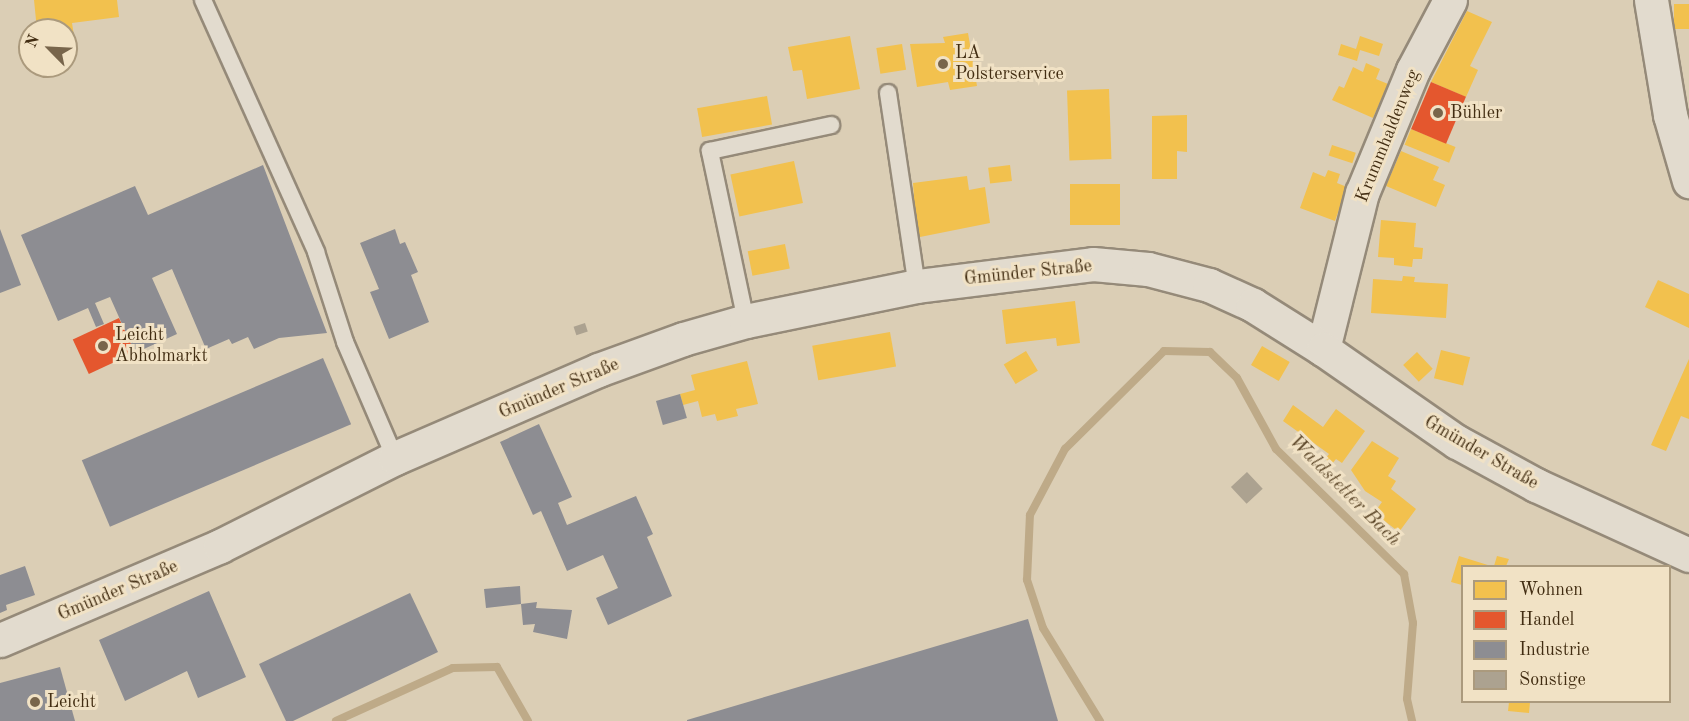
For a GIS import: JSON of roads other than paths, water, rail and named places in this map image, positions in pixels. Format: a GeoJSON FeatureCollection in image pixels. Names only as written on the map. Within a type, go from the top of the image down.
{"type":"FeatureCollection","features":[{"type":"Feature","properties":{"kind":"street","name":"Krummhaldenweg"},"geometry":{"type":"LineString","coordinates":[[1323,349],[1362,193],[1413,70],[1450,0]]}},
{"type":"Feature","properties":{"kind":"street"},"geometry":{"type":"LineString","coordinates":[[1651,0],[1670,115],[1689,181]]}},
{"type":"Feature","properties":{"kind":"street","name":"Gmünder Straße"},"geometry":{"type":"LineString","coordinates":[[0,640],[220,546],[395,458],[598,370],[683,339],[746,321],[917,286],[1093,264],[1148,270],[1209,285],[1252,305],[1323,349],[1456,442],[1536,485],[1689,555]]}},
{"type":"Feature","properties":{"kind":"lane"},"geometry":{"type":"LineString","coordinates":[[203,0],[316,252],[345,342],[395,458]]}},
{"type":"Feature","properties":{"kind":"lane"},"geometry":{"type":"LineString","coordinates":[[888,93],[917,286]]}},
{"type":"Feature","properties":{"kind":"lane"},"geometry":{"type":"LineString","coordinates":[[746,321],[710,151],[831,125]]}},
{"type":"Feature","properties":{"kind":"waterway","name":"Waldstetter Bach"},"geometry":{"type":"LineString","coordinates":[[1100,721],[1043,628],[1027,580],[1030,515],[1065,449],[1164,351],[1210,352],[1237,378],[1276,449],[1404,574],[1413,623],[1407,699],[1412,721]]}},
{"type":"Feature","properties":{"kind":"waterway","name":"Waldstetter Bach"},"geometry":{"type":"LineString","coordinates":[[336,721],[453,668],[497,667],[528,721]]}},
{"type":"Feature","properties":{"kind":"place","name":"LA Polsterservice"},"geometry":{"type":"Point","coordinates":[943,64]}},
{"type":"Feature","properties":{"kind":"place","name":"Bühler"},"geometry":{"type":"Point","coordinates":[1438,113]}},
{"type":"Feature","properties":{"kind":"place","name":"Leicht Abholmarkt"},"geometry":{"type":"Point","coordinates":[103,346]}},
{"type":"Feature","properties":{"kind":"place","name":"Leicht"},"geometry":{"type":"Point","coordinates":[35,702]}}]}
